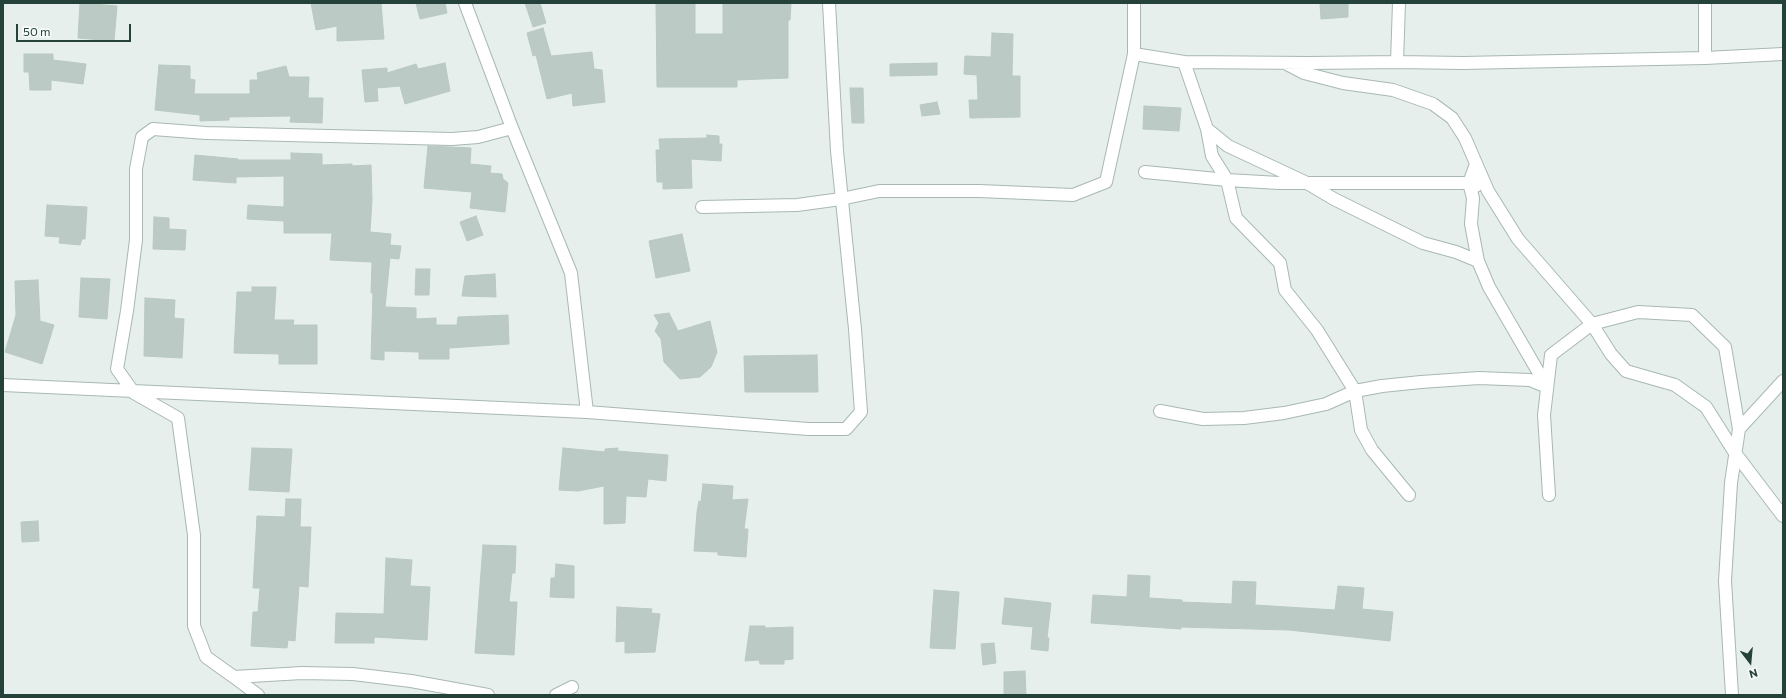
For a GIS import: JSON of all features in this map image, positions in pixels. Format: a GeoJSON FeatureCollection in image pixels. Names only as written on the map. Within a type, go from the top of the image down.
{"type":"FeatureCollection","features":[{"type":"Feature","properties":{"kind":"street"},"geometry":{"type":"LineString","coordinates":[[465,3],[512,128],[571,273],[587,412]]}},
{"type":"Feature","properties":{"kind":"street"},"geometry":{"type":"LineString","coordinates":[[3,385],[134,393],[587,412],[808,429],[846,429],[861,412],[855,329],[841,199],[829,3]]}},
{"type":"Feature","properties":{"kind":"street"},"geometry":{"type":"LineString","coordinates":[[702,207],[797,205],[841,199],[879,191],[979,191],[1073,195],[1106,182],[1134,54],[1134,3]]}},
{"type":"Feature","properties":{"kind":"street"},"geometry":{"type":"LineString","coordinates":[[1397,62],[1399,3]]}},
{"type":"Feature","properties":{"kind":"street"},"geometry":{"type":"LineString","coordinates":[[1705,3],[1705,58]]}},
{"type":"Feature","properties":{"kind":"street"},"geometry":{"type":"LineString","coordinates":[[1134,54],[1184,62],[1285,63],[1463,63],[1705,58],[1783,54]]}},
{"type":"Feature","properties":{"kind":"street"},"geometry":{"type":"LineString","coordinates":[[1184,62],[1207,129],[1212,156],[1227,180],[1236,218],[1280,263],[1285,290],[1317,330],[1355,391],[1360,430],[1372,450],[1409,495]]}},
{"type":"Feature","properties":{"kind":"street"},"geometry":{"type":"LineString","coordinates":[[1285,63],[1304,73],[1343,83],[1393,90],[1433,104],[1452,118],[1466,138],[1488,191],[1518,240],[1592,324],[1611,354],[1626,371],[1676,385],[1706,407],[1736,453],[1783,516]]}},
{"type":"Feature","properties":{"kind":"street"},"geometry":{"type":"LineString","coordinates":[[258,695],[206,657],[194,626],[194,535],[178,418],[134,393],[117,369],[127,311],[136,240],[136,169],[142,137],[153,129],[206,132],[452,139],[478,137],[512,128]]}},
{"type":"Feature","properties":{"kind":"street"},"geometry":{"type":"LineString","coordinates":[[1207,129],[1228,146],[1307,183],[1334,199],[1423,243],[1456,252],[1478,261]]}},
{"type":"Feature","properties":{"kind":"street"},"geometry":{"type":"LineString","coordinates":[[1476,164],[1469,183],[1473,198],[1471,224],[1478,261],[1489,287],[1547,387]]}},
{"type":"Feature","properties":{"kind":"street"},"geometry":{"type":"LineString","coordinates":[[1145,172],[1227,180],[1307,183],[1469,183],[1488,191]]}},
{"type":"Feature","properties":{"kind":"street"},"geometry":{"type":"LineString","coordinates":[[1550,495],[1544,415],[1551,355],[1592,324],[1638,312],[1692,316],[1725,347],[1739,428],[1731,483],[1725,582],[1732,695]]}},
{"type":"Feature","properties":{"kind":"street"},"geometry":{"type":"LineString","coordinates":[[1160,411],[1203,419],[1244,418],[1284,413],[1326,404],[1355,391],[1421,382],[1479,378],[1530,380],[1547,387]]}},
{"type":"Feature","properties":{"kind":"street"},"geometry":{"type":"LineString","coordinates":[[1739,428],[1783,381]]}},
{"type":"Feature","properties":{"kind":"street"},"geometry":{"type":"LineString","coordinates":[[234,677],[302,673],[353,674],[411,681],[468,693],[488,695]]}},
{"type":"Feature","properties":{"kind":"street"},"geometry":{"type":"LineString","coordinates":[[556,695],[572,688]]}},
{"type":"Feature","properties":{"kind":"building"},"geometry":{"type":"Polygon","coordinates":[[[80,3],[117,6],[114,41],[78,38],[80,3]]]}},
{"type":"Feature","properties":{"kind":"building"},"geometry":{"type":"Polygon","coordinates":[[[311,3],[381,3],[384,39],[337,41],[337,26],[316,30],[311,3]]]}},
{"type":"Feature","properties":{"kind":"building"},"geometry":{"type":"Polygon","coordinates":[[[416,3],[445,3],[447,13],[420,19],[416,3]]]}},
{"type":"Feature","properties":{"kind":"building"},"geometry":{"type":"Polygon","coordinates":[[[525,3],[540,3],[546,23],[533,27],[525,3]]]}},
{"type":"Feature","properties":{"kind":"building"},"geometry":{"type":"Polygon","coordinates":[[[656,3],[695,3],[695,34],[723,34],[723,3],[791,3],[790,20],[788,20],[788,78],[737,80],[737,87],[657,87],[656,3]]]}},
{"type":"Feature","properties":{"kind":"building"},"geometry":{"type":"Polygon","coordinates":[[[1320,3],[1348,3],[1348,17],[1321,19],[1320,3]]]}},
{"type":"Feature","properties":{"kind":"building"},"geometry":{"type":"Polygon","coordinates":[[[543,28],[551,56],[592,52],[594,69],[602,70],[605,102],[573,106],[572,93],[547,99],[536,55],[533,56],[527,33],[543,28]]]}},
{"type":"Feature","properties":{"kind":"building"},"geometry":{"type":"Polygon","coordinates":[[[992,33],[1013,34],[1012,76],[1020,76],[1020,117],[970,118],[969,100],[978,100],[977,75],[964,74],[965,56],[991,57],[992,33]]]}},
{"type":"Feature","properties":{"kind":"building"},"geometry":{"type":"Polygon","coordinates":[[[24,54],[53,54],[53,60],[86,64],[83,84],[51,80],[51,90],[30,90],[29,72],[24,72],[24,54]]]}},
{"type":"Feature","properties":{"kind":"building"},"geometry":{"type":"Polygon","coordinates":[[[445,63],[450,91],[405,104],[400,86],[377,88],[378,101],[365,102],[362,70],[387,68],[387,73],[416,64],[418,69],[445,63]]]}},
{"type":"Feature","properties":{"kind":"building"},"geometry":{"type":"Polygon","coordinates":[[[937,63],[937,75],[890,76],[890,64],[937,63]]]}},
{"type":"Feature","properties":{"kind":"building"},"geometry":{"type":"Polygon","coordinates":[[[159,65],[190,66],[190,79],[195,80],[194,94],[250,94],[250,80],[258,80],[257,73],[286,66],[289,77],[309,77],[308,98],[323,98],[322,123],[290,122],[291,116],[229,117],[229,120],[200,121],[200,115],[155,110],[159,65]]]}},
{"type":"Feature","properties":{"kind":"building"},"geometry":{"type":"Polygon","coordinates":[[[850,88],[863,88],[864,123],[852,123],[850,88]]]}},
{"type":"Feature","properties":{"kind":"building"},"geometry":{"type":"Polygon","coordinates":[[[937,102],[940,114],[922,116],[920,105],[937,102]]]}},
{"type":"Feature","properties":{"kind":"building"},"geometry":{"type":"Polygon","coordinates":[[[1144,106],[1181,108],[1179,131],[1143,129],[1144,106]]]}},
{"type":"Feature","properties":{"kind":"building"},"geometry":{"type":"Polygon","coordinates":[[[707,135],[719,136],[719,144],[722,144],[721,161],[691,159],[692,188],[663,189],[663,182],[657,182],[656,150],[660,150],[659,139],[707,138],[707,135]]]}},
{"type":"Feature","properties":{"kind":"building"},"geometry":{"type":"Polygon","coordinates":[[[428,146],[471,148],[470,164],[491,166],[490,173],[502,174],[503,179],[508,183],[505,212],[470,208],[472,192],[424,188],[428,146]]]}},
{"type":"Feature","properties":{"kind":"building"},"geometry":{"type":"Polygon","coordinates":[[[291,153],[322,154],[322,165],[371,165],[372,200],[370,232],[391,234],[390,245],[401,246],[399,259],[390,258],[385,307],[416,308],[416,319],[436,318],[436,325],[457,325],[458,317],[508,315],[509,344],[449,348],[449,359],[419,359],[419,352],[384,351],[384,360],[371,359],[373,293],[371,293],[372,262],[330,260],[332,233],[284,233],[284,221],[247,219],[248,205],[284,207],[284,176],[236,177],[236,183],[193,180],[195,155],[238,160],[291,160],[291,153]]]}},
{"type":"Feature","properties":{"kind":"building"},"geometry":{"type":"Polygon","coordinates":[[[47,205],[87,207],[85,239],[82,239],[80,245],[59,243],[60,237],[45,236],[47,205]]]}},
{"type":"Feature","properties":{"kind":"building"},"geometry":{"type":"Polygon","coordinates":[[[476,216],[483,235],[467,241],[460,222],[476,216]]]}},
{"type":"Feature","properties":{"kind":"building"},"geometry":{"type":"Polygon","coordinates":[[[154,217],[169,218],[169,229],[186,230],[185,250],[153,249],[154,217]]]}},
{"type":"Feature","properties":{"kind":"building"},"geometry":{"type":"Polygon","coordinates":[[[682,234],[690,271],[656,278],[649,241],[682,234]]]}},
{"type":"Feature","properties":{"kind":"building"},"geometry":{"type":"Polygon","coordinates":[[[416,269],[430,269],[429,295],[415,295],[416,269]]]}},
{"type":"Feature","properties":{"kind":"building"},"geometry":{"type":"Polygon","coordinates":[[[495,274],[496,297],[462,296],[465,276],[495,274]]]}},
{"type":"Feature","properties":{"kind":"building"},"geometry":{"type":"Polygon","coordinates":[[[81,278],[110,279],[107,319],[79,317],[81,278]]]}},
{"type":"Feature","properties":{"kind":"building"},"geometry":{"type":"Polygon","coordinates":[[[38,280],[40,321],[54,325],[42,364],[5,352],[16,315],[15,281],[38,280]]]}},
{"type":"Feature","properties":{"kind":"building"},"geometry":{"type":"Polygon","coordinates":[[[252,287],[276,287],[274,320],[294,320],[293,325],[317,325],[317,364],[279,364],[279,354],[234,353],[237,292],[252,292],[252,287]]]}},
{"type":"Feature","properties":{"kind":"building"},"geometry":{"type":"Polygon","coordinates":[[[145,298],[175,300],[174,318],[184,319],[182,358],[144,356],[145,298]]]}},
{"type":"Feature","properties":{"kind":"building"},"geometry":{"type":"Polygon","coordinates":[[[669,313],[678,331],[710,321],[717,352],[711,367],[700,377],[680,379],[664,362],[661,339],[655,331],[659,323],[654,315],[669,313]]]}},
{"type":"Feature","properties":{"kind":"building"},"geometry":{"type":"Polygon","coordinates":[[[817,355],[818,392],[745,392],[744,356],[817,355]]]}},
{"type":"Feature","properties":{"kind":"building"},"geometry":{"type":"Polygon","coordinates":[[[252,448],[292,449],[289,492],[249,490],[252,448]]]}},
{"type":"Feature","properties":{"kind":"building"},"geometry":{"type":"Polygon","coordinates":[[[563,448],[605,452],[605,449],[618,448],[617,451],[668,455],[666,481],[648,479],[646,497],[626,496],[625,523],[604,524],[604,486],[578,491],[559,490],[563,448]]]}},
{"type":"Feature","properties":{"kind":"building"},"geometry":{"type":"Polygon","coordinates":[[[703,484],[733,486],[732,500],[748,499],[744,529],[748,529],[746,557],[718,555],[718,552],[694,551],[697,512],[699,501],[701,502],[703,484]]]}},
{"type":"Feature","properties":{"kind":"building"},"geometry":{"type":"Polygon","coordinates":[[[286,499],[301,499],[300,527],[311,527],[308,587],[299,586],[295,641],[288,640],[287,648],[251,646],[253,612],[258,612],[260,588],[253,588],[257,516],[285,517],[286,499]]]}},
{"type":"Feature","properties":{"kind":"building"},"geometry":{"type":"Polygon","coordinates":[[[38,521],[39,541],[22,542],[21,522],[38,521]]]}},
{"type":"Feature","properties":{"kind":"building"},"geometry":{"type":"Polygon","coordinates":[[[483,545],[516,546],[515,573],[512,573],[509,602],[517,602],[514,655],[475,653],[483,545]]]}},
{"type":"Feature","properties":{"kind":"building"},"geometry":{"type":"Polygon","coordinates":[[[386,558],[412,560],[410,586],[430,587],[427,640],[374,637],[374,643],[335,643],[336,613],[384,614],[386,558]]]}},
{"type":"Feature","properties":{"kind":"building"},"geometry":{"type":"Polygon","coordinates":[[[556,564],[574,566],[574,598],[550,597],[551,578],[555,578],[556,564]]]}},
{"type":"Feature","properties":{"kind":"building"},"geometry":{"type":"Polygon","coordinates":[[[1128,575],[1150,576],[1149,598],[1182,600],[1182,602],[1232,604],[1233,581],[1256,582],[1255,605],[1335,610],[1338,586],[1364,588],[1362,609],[1393,612],[1390,641],[1289,630],[1181,627],[1181,629],[1091,623],[1093,595],[1127,597],[1128,575]]]}},
{"type":"Feature","properties":{"kind":"building"},"geometry":{"type":"Polygon","coordinates":[[[934,590],[959,592],[955,649],[930,648],[934,590]]]}},
{"type":"Feature","properties":{"kind":"building"},"geometry":{"type":"Polygon","coordinates":[[[1005,598],[1051,603],[1047,638],[1049,638],[1048,651],[1031,649],[1033,627],[1002,624],[1005,598]]]}},
{"type":"Feature","properties":{"kind":"building"},"geometry":{"type":"Polygon","coordinates":[[[617,607],[652,609],[651,613],[660,614],[655,652],[625,653],[625,641],[616,642],[617,607]]]}},
{"type":"Feature","properties":{"kind":"building"},"geometry":{"type":"Polygon","coordinates":[[[750,626],[765,626],[765,628],[793,627],[793,659],[784,660],[784,664],[760,664],[759,660],[745,661],[750,626]]]}},
{"type":"Feature","properties":{"kind":"building"},"geometry":{"type":"Polygon","coordinates":[[[994,643],[996,663],[983,665],[981,644],[994,643]]]}},
{"type":"Feature","properties":{"kind":"building"},"geometry":{"type":"Polygon","coordinates":[[[1025,671],[1026,695],[1004,695],[1004,672],[1025,671]]]}}]}
